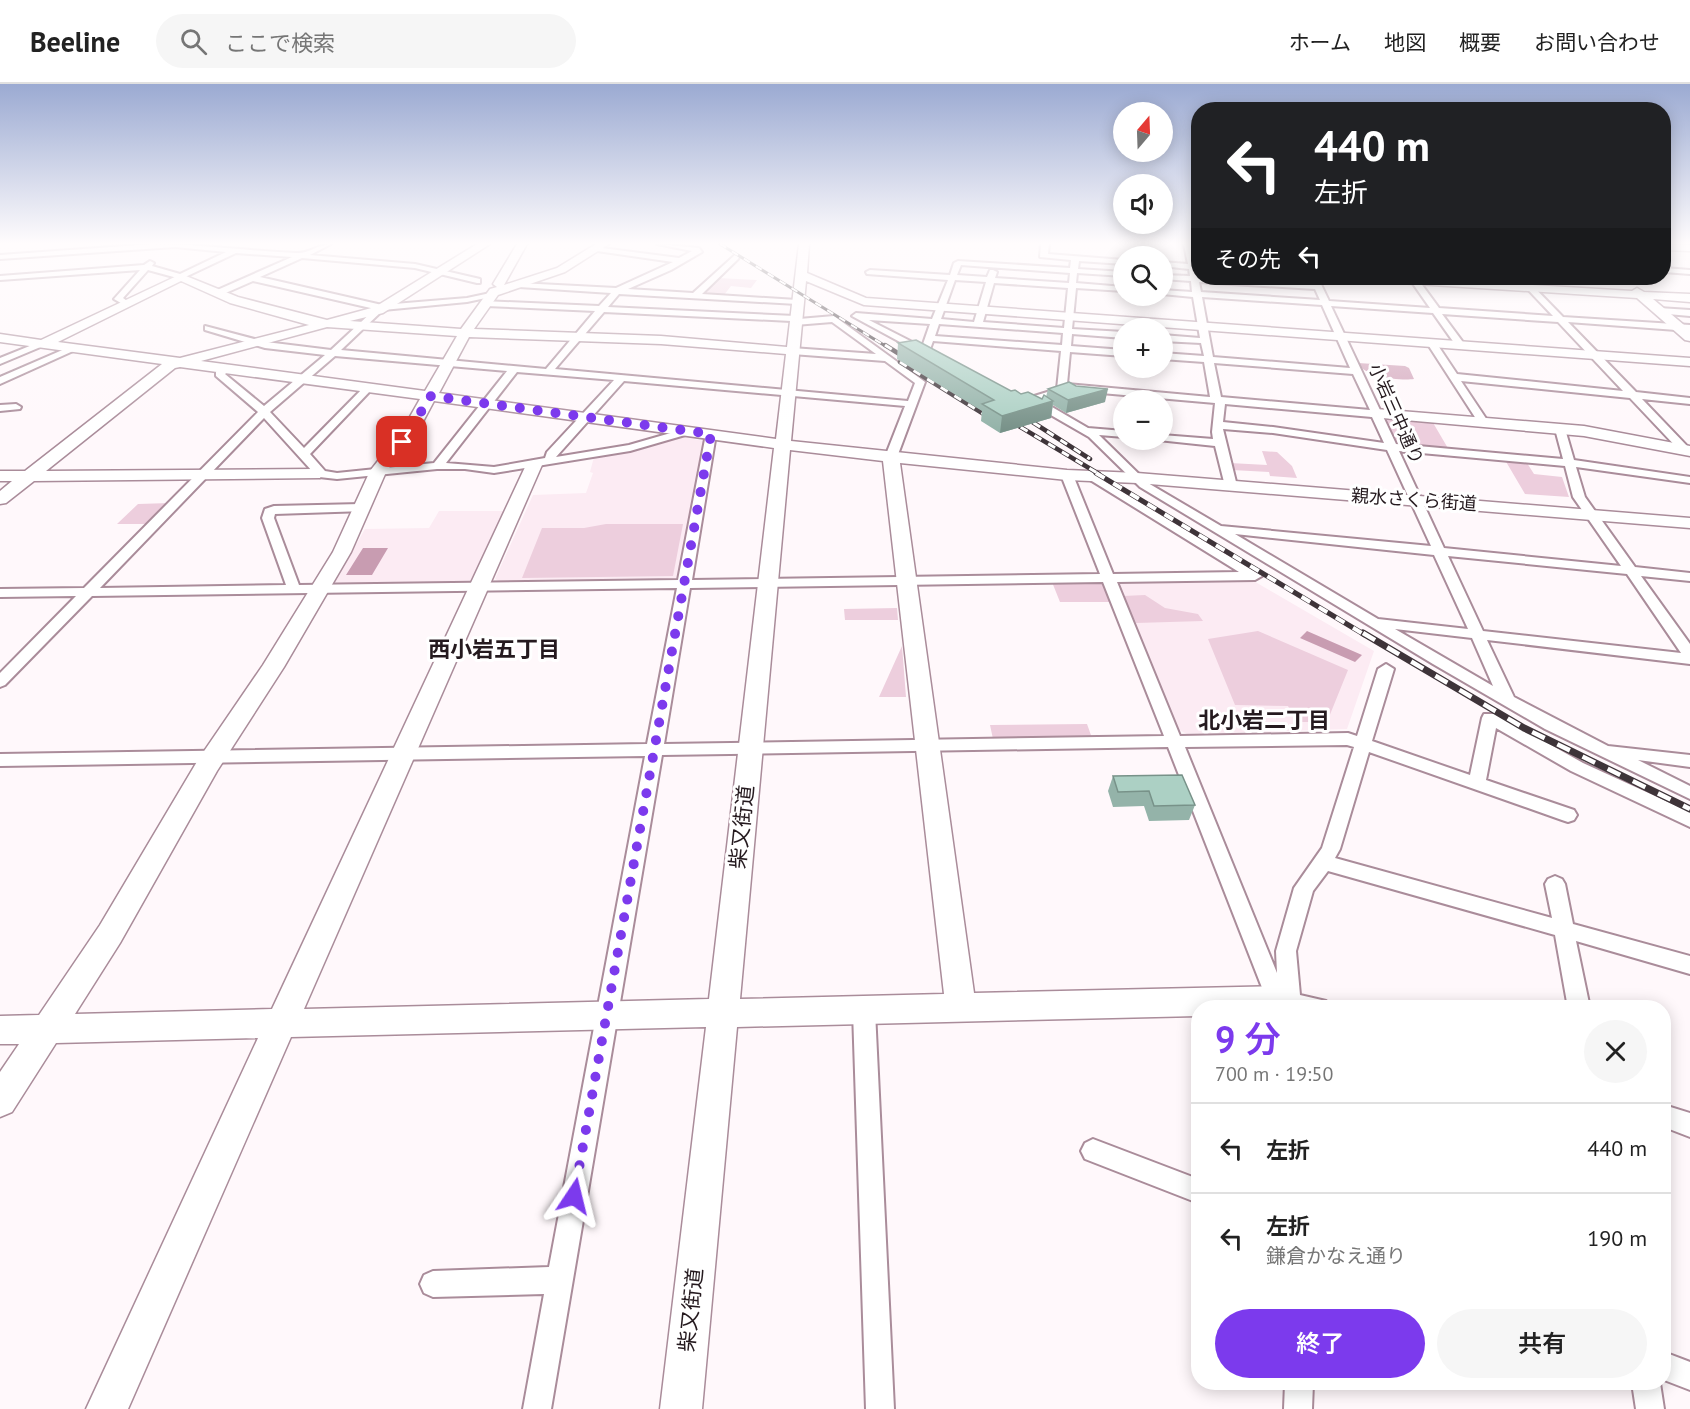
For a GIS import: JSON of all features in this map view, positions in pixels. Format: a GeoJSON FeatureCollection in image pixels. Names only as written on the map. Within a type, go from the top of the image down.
{"type":"FeatureCollection","features":[{"type":"Feature","properties":{"kind":"street"},"geometry":{"type":"LineString","coordinates":[[0,362],[45,343],[120,306]]}},
{"type":"Feature","properties":{"kind":"street"},"geometry":{"type":"LineString","coordinates":[[257,306],[324,323],[465,333],[662,340],[887,358]]}},
{"type":"Feature","properties":{"kind":"street"},"geometry":{"type":"LineString","coordinates":[[368,306],[381,309]]}},
{"type":"Feature","properties":{"kind":"street"},"geometry":{"type":"LineString","coordinates":[[0,682],[264,412],[386,306]]}},
{"type":"Feature","properties":{"kind":"street"},"geometry":{"type":"LineString","coordinates":[[0,499],[157,374],[178,361],[381,309],[411,306]]}},
{"type":"Feature","properties":{"kind":"street"},"geometry":{"type":"LineString","coordinates":[[0,1101],[110,934],[213,757],[273,667],[307,589],[342,552],[378,471],[402,442],[431,396],[465,333],[484,306]]}},
{"type":"Feature","properties":{"kind":"street"},"geometry":{"type":"LineString","coordinates":[[575,306],[601,310],[818,322],[834,319],[920,382],[891,458],[961,1009]]}},
{"type":"Feature","properties":{"kind":"street"},"geometry":{"type":"LineString","coordinates":[[548,372],[605,306]]}},
{"type":"Feature","properties":{"kind":"street","name":"柴又街道"},"geometry":{"type":"LineString","coordinates":[[681,1409],[797,306]]}},
{"type":"Feature","properties":{"kind":"street"},"geometry":{"type":"LineString","coordinates":[[926,306],[1690,362]]}},
{"type":"Feature","properties":{"kind":"street"},"geometry":{"type":"LineString","coordinates":[[978,324],[982,306]]}},
{"type":"Feature","properties":{"kind":"street"},"geometry":{"type":"LineString","coordinates":[[1010,398],[1031,400],[1062,391],[1070,306]]}},
{"type":"Feature","properties":{"kind":"street"},"geometry":{"type":"LineString","coordinates":[[1199,306],[1208,360],[1218,400],[1219,443],[1231,486]]}},
{"type":"Feature","properties":{"kind":"street","name":"小岩三中通り"},"geometry":{"type":"LineString","coordinates":[[1327,306],[1508,701]]}},
{"type":"Feature","properties":{"kind":"street"},"geometry":{"type":"LineString","coordinates":[[1371,306],[1684,327]]}},
{"type":"Feature","properties":{"kind":"street"},"geometry":{"type":"LineString","coordinates":[[1433,306],[1460,345]]}},
{"type":"Feature","properties":{"kind":"street"},"geometry":{"type":"LineString","coordinates":[[1549,306],[1687,451]]}},
{"type":"Feature","properties":{"kind":"street"},"geometry":{"type":"LineString","coordinates":[[1653,306],[1684,327],[1690,337]]}},
{"type":"Feature","properties":{"kind":"street"},"geometry":{"type":"LineString","coordinates":[[941,307],[935,321],[929,338],[929,354],[856,316],[935,321],[978,324],[1113,334]]}},
{"type":"Feature","properties":{"kind":"street"},"geometry":{"type":"LineString","coordinates":[[1659,311],[1690,313]]}},
{"type":"Feature","properties":{"kind":"street"},"geometry":{"type":"LineString","coordinates":[[208,328],[280,348],[912,404]]}},
{"type":"Feature","properties":{"kind":"street","name":"親水さくら街道"},"geometry":{"type":"LineString","coordinates":[[0,338],[891,458],[1067,475],[1137,478],[1690,523]]}},
{"type":"Feature","properties":{"kind":"street"},"geometry":{"type":"LineString","coordinates":[[929,338],[1113,352]]}},
{"type":"Feature","properties":{"kind":"street"},"geometry":{"type":"LineString","coordinates":[[1173,339],[1206,341]]}},
{"type":"Feature","properties":{"kind":"street"},"geometry":{"type":"LineString","coordinates":[[1432,343],[1484,423]]}},
{"type":"Feature","properties":{"kind":"street"},"geometry":{"type":"LineString","coordinates":[[0,381],[76,347]]}},
{"type":"Feature","properties":{"kind":"street"},"geometry":{"type":"LineString","coordinates":[[1173,357],[1356,371]]}},
{"type":"Feature","properties":{"kind":"street"},"geometry":{"type":"LineString","coordinates":[[227,368],[219,374],[264,412],[305,453],[317,473]]}},
{"type":"Feature","properties":{"kind":"street"},"geometry":{"type":"LineString","coordinates":[[437,466],[514,369]]}},
{"type":"Feature","properties":{"kind":"street"},"geometry":{"type":"LineString","coordinates":[[1454,377],[1690,401]]}},
{"type":"Feature","properties":{"kind":"street"},"geometry":{"type":"LineString","coordinates":[[107,1409],[404,754],[540,463],[621,379]]}},
{"type":"Feature","properties":{"kind":"street"},"geometry":{"type":"LineString","coordinates":[[305,453],[312,449],[369,387]]}},
{"type":"Feature","properties":{"kind":"street"},"geometry":{"type":"LineString","coordinates":[[1062,387],[1560,429],[1588,432],[1687,451]]}},
{"type":"Feature","properties":{"kind":"street"},"geometry":{"type":"LineString","coordinates":[[1031,400],[1088,431],[1144,486],[1216,529],[1508,701],[1598,749],[1690,793]]}},
{"type":"Feature","properties":{"kind":"street"},"geometry":{"type":"LineString","coordinates":[[0,408],[16,406]]}},
{"type":"Feature","properties":{"kind":"street"},"geometry":{"type":"LineString","coordinates":[[1218,425],[1273,430],[1391,447],[1569,463],[1690,480]]}},
{"type":"Feature","properties":{"kind":"street"},"geometry":{"type":"LineString","coordinates":[[1560,429],[1579,497],[1690,657]]}},
{"type":"Feature","properties":{"kind":"street"},"geometry":{"type":"LineString","coordinates":[[0,476],[317,473],[337,476],[437,466],[465,466],[494,470],[630,448],[688,431]]}},
{"type":"Feature","properties":{"kind":"street"},"geometry":{"type":"LineString","coordinates":[[1088,431],[1113,433]]}},
{"type":"Feature","properties":{"kind":"street"},"geometry":{"type":"LineString","coordinates":[[537,1409],[711,434]]}},
{"type":"Feature","properties":{"kind":"street"},"geometry":{"type":"LineString","coordinates":[[1173,439],[1219,443]]}},
{"type":"Feature","properties":{"kind":"street"},"geometry":{"type":"LineString","coordinates":[[1067,475],[1174,742],[1292,1000]]}},
{"type":"Feature","properties":{"kind":"street"},"geometry":{"type":"LineString","coordinates":[[0,593],[1256,576],[1091,476]]}},
{"type":"Feature","properties":{"kind":"street"},"geometry":{"type":"LineString","coordinates":[[307,589],[268,518],[269,512],[362,508]]}},
{"type":"Feature","properties":{"kind":"street"},"geometry":{"type":"LineString","coordinates":[[1216,529],[1690,577]]}},
{"type":"Feature","properties":{"kind":"street"},"geometry":{"type":"LineString","coordinates":[[1376,622],[1690,657]]}},
{"type":"Feature","properties":{"kind":"street"},"geometry":{"type":"LineString","coordinates":[[1293,1000],[1286,951],[1304,888],[1331,849],[1386,669]]}},
{"type":"Feature","properties":{"kind":"street"},"geometry":{"type":"LineString","coordinates":[[1477,783],[1490,718],[1577,767],[1690,820]]}},
{"type":"Feature","properties":{"kind":"street"},"geometry":{"type":"LineString","coordinates":[[0,760],[1348,739],[1568,815]]}},
{"type":"Feature","properties":{"kind":"street"},"geometry":{"type":"LineString","coordinates":[[1598,749],[1690,761]]}},
{"type":"Feature","properties":{"kind":"street"},"geometry":{"type":"LineString","coordinates":[[1323,862],[1690,965]]}},
{"type":"Feature","properties":{"kind":"street"},"geometry":{"type":"LineString","coordinates":[[1555,884],[1577,1000]]}},
{"type":"Feature","properties":{"kind":"street"},"geometry":{"type":"LineString","coordinates":[[0,1030],[1191,1006]]}},
{"type":"Feature","properties":{"kind":"street"},"geometry":{"type":"LineString","coordinates":[[864,1011],[880,1409]]}},
{"type":"Feature","properties":{"kind":"street"},"geometry":{"type":"LineString","coordinates":[[1671,1118],[1690,1125]]}},
{"type":"Feature","properties":{"kind":"street"},"geometry":{"type":"LineString","coordinates":[[1093,1152],[1191,1188]]}},
{"type":"Feature","properties":{"kind":"street"},"geometry":{"type":"LineString","coordinates":[[433,1284],[559,1280]]}},
{"type":"Feature","properties":{"kind":"street"},"geometry":{"type":"LineString","coordinates":[[1671,1369],[1690,1376]]}},
{"type":"Feature","properties":{"kind":"street"},"geometry":{"type":"LineString","coordinates":[[1298,1409],[1299,1390]]}},
{"type":"Feature","properties":{"kind":"street"},"geometry":{"type":"LineString","coordinates":[[1647,1390],[1650,1409]]}},
{"type":"Feature","properties":{"kind":"shaded area"},"geometry":{"type":"Polygon","coordinates":[[[1358,363],[1405,366],[1409,368],[1414,379],[1392,379],[1375,375],[1367,372],[1358,363]]]}},
{"type":"Feature","properties":{"kind":"shaded area"},"geometry":{"type":"Polygon","coordinates":[[[1385,419],[1432,421],[1449,450],[1397,444],[1385,419]]]}},
{"type":"Feature","properties":{"kind":"shaded area"},"geometry":{"type":"Polygon","coordinates":[[[678,436],[704,441],[681,577],[673,581],[499,581],[495,579],[533,495],[586,493],[593,473],[590,472],[594,457],[632,450],[678,436]]]}},
{"type":"Feature","properties":{"kind":"shaded area"},"geometry":{"type":"Polygon","coordinates":[[[1262,451],[1277,452],[1292,466],[1297,478],[1270,476],[1269,472],[1232,470],[1230,463],[1267,465],[1262,451]]]}},
{"type":"Feature","properties":{"kind":"shaded area"},"geometry":{"type":"Polygon","coordinates":[[[1505,460],[1527,463],[1534,474],[1562,477],[1569,497],[1525,494],[1505,460]]]}},
{"type":"Feature","properties":{"kind":"shaded area"},"geometry":{"type":"Polygon","coordinates":[[[170,503],[151,524],[117,524],[138,504],[170,503]]]}},
{"type":"Feature","properties":{"kind":"shaded area"},"geometry":{"type":"Polygon","coordinates":[[[439,511],[506,511],[472,582],[333,585],[365,529],[429,528],[439,511]]]}},
{"type":"Feature","properties":{"kind":"shaded area"},"geometry":{"type":"Polygon","coordinates":[[[606,524],[683,524],[673,576],[522,578],[542,528],[584,528],[606,524]]]}},
{"type":"Feature","properties":{"kind":"shaded area"},"geometry":{"type":"Polygon","coordinates":[[[363,548],[388,548],[372,575],[346,575],[363,548]]]}},
{"type":"Feature","properties":{"kind":"shaded area"},"geometry":{"type":"Polygon","coordinates":[[[1252,580],[1374,651],[1347,729],[1187,734],[1179,730],[1114,582],[1252,580]]]}},
{"type":"Feature","properties":{"kind":"shaded area"},"geometry":{"type":"Polygon","coordinates":[[[1101,581],[1110,602],[1060,602],[1052,582],[1101,581]]]}},
{"type":"Feature","properties":{"kind":"shaded area"},"geometry":{"type":"Polygon","coordinates":[[[1145,595],[1165,608],[1198,614],[1203,621],[1136,623],[1123,596],[1145,595]]]}},
{"type":"Feature","properties":{"kind":"shaded area"},"geometry":{"type":"Polygon","coordinates":[[[897,608],[898,620],[845,620],[844,609],[897,608]]]}},
{"type":"Feature","properties":{"kind":"shaded area"},"geometry":{"type":"Polygon","coordinates":[[[1258,631],[1348,670],[1327,722],[1296,722],[1288,706],[1235,705],[1208,639],[1258,631]]]}},
{"type":"Feature","properties":{"kind":"shaded area"},"geometry":{"type":"Polygon","coordinates":[[[1307,631],[1362,655],[1355,662],[1300,638],[1307,631]]]}},
{"type":"Feature","properties":{"kind":"shaded area"},"geometry":{"type":"Polygon","coordinates":[[[902,646],[906,697],[879,697],[902,646]]]}},
{"type":"Feature","properties":{"kind":"shaded area"},"geometry":{"type":"Polygon","coordinates":[[[1087,724],[1092,738],[993,739],[990,725],[1087,724]]]}},
{"type":"Feature","properties":{"kind":"building"},"geometry":{"type":"Polygon","coordinates":[[[916,340],[1011,391],[1015,390],[1021,394],[1028,392],[1042,399],[1044,395],[1053,401],[1002,416],[982,404],[994,400],[898,343],[916,340]]]}},
{"type":"Feature","properties":{"kind":"building"},"geometry":{"type":"Polygon","coordinates":[[[1069,382],[1076,386],[1108,389],[1068,400],[1048,389],[1069,382]]]}},
{"type":"Feature","properties":{"kind":"building"},"geometry":{"type":"Polygon","coordinates":[[[1182,775],[1195,805],[1154,806],[1149,791],[1118,792],[1113,776],[1182,775]]]}},
{"type":"Feature","properties":{"kind":"railway"},"geometry":{"type":"LineString","coordinates":[[820,306],[887,347]]}},
{"type":"Feature","properties":{"kind":"railway"},"geometry":{"type":"LineString","coordinates":[[885,345],[912,362]]}},
{"type":"Feature","properties":{"kind":"railway"},"geometry":{"type":"LineString","coordinates":[[900,362],[995,421]]}},
{"type":"Feature","properties":{"kind":"railway"},"geometry":{"type":"LineString","coordinates":[[1020,414],[1090,459]]}},
{"type":"Feature","properties":{"kind":"railway"},"geometry":{"type":"LineString","coordinates":[[1007,419],[1099,474]]}},
{"type":"Feature","properties":{"kind":"railway"},"geometry":{"type":"LineString","coordinates":[[1096,473],[1365,635]]}},
{"type":"Feature","properties":{"kind":"railway"},"geometry":{"type":"LineString","coordinates":[[1363,633],[1524,728],[1690,809]]}},
{"type":"Feature","properties":{"kind":"district","name":"西小岩五丁目"},"geometry":{"type":"Point","coordinates":[494,649]}},
{"type":"Feature","properties":{"kind":"district","name":"北小岩二丁目"},"geometry":{"type":"Point","coordinates":[1264,720]}},
{"type":"Feature","properties":{"kind":"route"},"geometry":{"type":"LineString","coordinates":[[402,442],[431,396],[711,434],[574,1196]]}}]}
